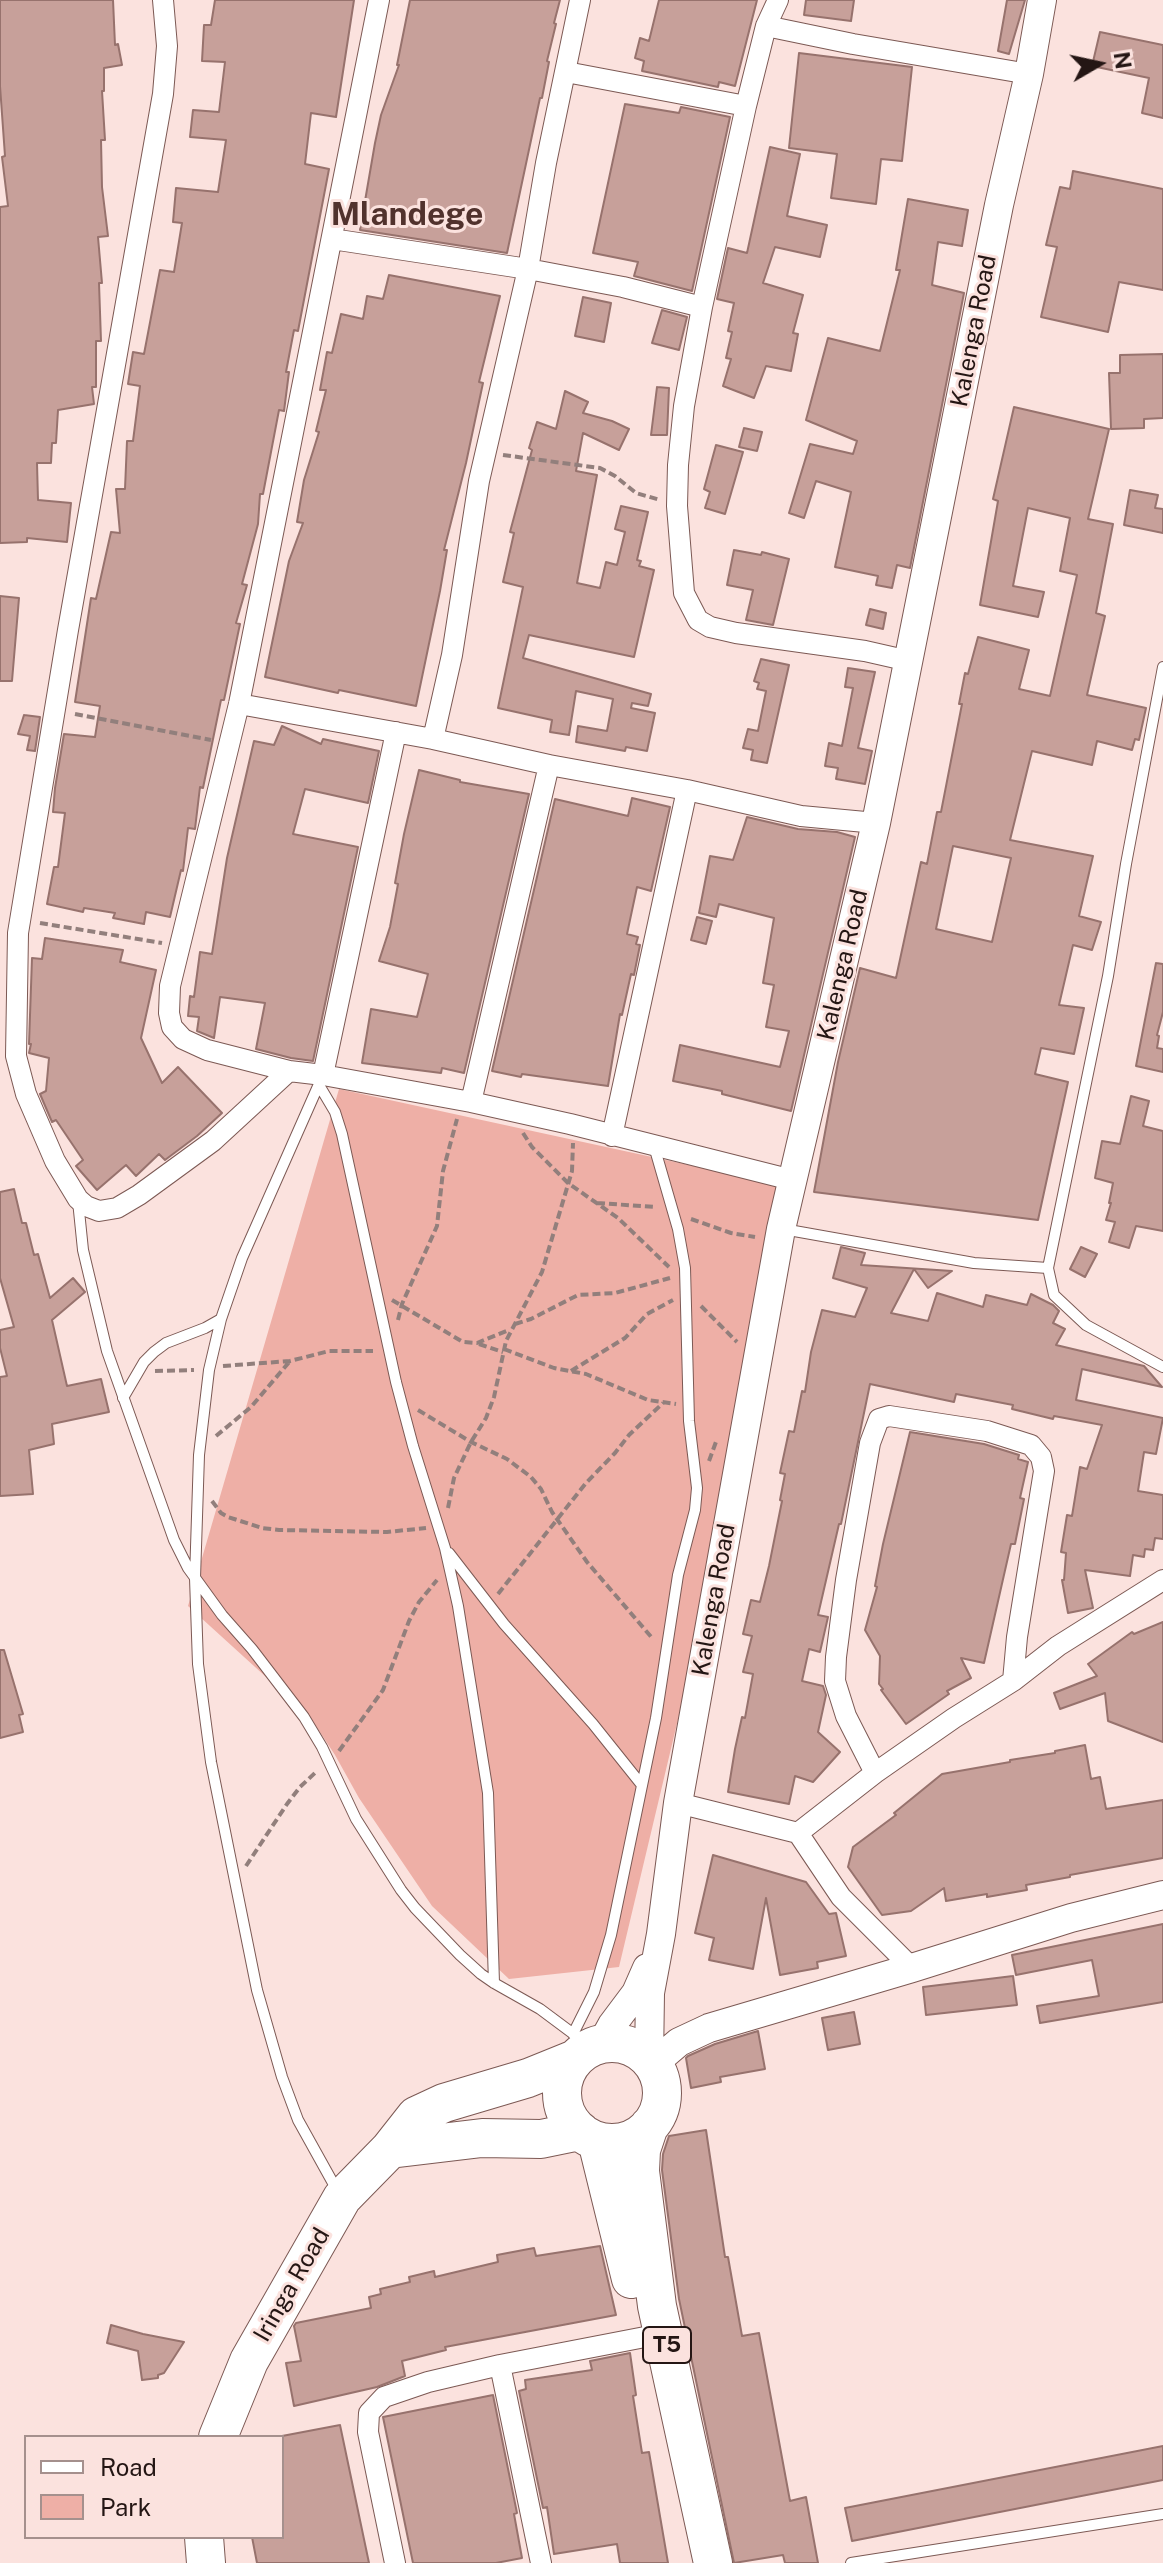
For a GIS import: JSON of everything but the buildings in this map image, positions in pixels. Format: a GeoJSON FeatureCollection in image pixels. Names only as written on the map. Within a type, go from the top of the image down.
{"type":"FeatureCollection","features":[{"type":"Feature","properties":{"kind":"highway"},"geometry":{"type":"LineString","coordinates":[[585,2046],[610,2042],[629,2046],[651,2063]]}},
{"type":"Feature","properties":{"kind":"highway","name":"T5"},"geometry":{"type":"LineString","coordinates":[[585,2046],[565,2076],[562,2096],[568,2116],[588,2136],[645,2337],[693,2563]]}},
{"type":"Feature","properties":{"kind":"highway","name":"Iringa Road"},"geometry":{"type":"LineString","coordinates":[[219,2435],[249,2361],[342,2198],[390,2149],[416,2116],[444,2103],[528,2078],[585,2046]]}},
{"type":"Feature","properties":{"kind":"highway","name":"T5"},"geometry":{"type":"LineString","coordinates":[[651,2063],[657,2071],[662,2090],[659,2110],[649,2126],[641,2150],[640,2171],[657,2306],[713,2563]]}},
{"type":"Feature","properties":{"kind":"highway"},"geometry":{"type":"LineString","coordinates":[[390,2149],[482,2138],[588,2136],[616,2143],[634,2138],[649,2126]]}},
{"type":"Feature","properties":{"kind":"highway"},"geometry":{"type":"LineString","coordinates":[[204,2539],[206,2563]]}},
{"type":"Feature","properties":{"kind":"main road","name":"Kalenga Road"},"geometry":{"type":"LineString","coordinates":[[651,2063],[650,1993],[769,1233],[792,1180],[876,823],[1042,0]]}},
{"type":"Feature","properties":{"kind":"main road"},"geometry":{"type":"LineString","coordinates":[[651,2063],[692,2034],[1071,1918],[1163,1895]]}},
{"type":"Feature","properties":{"kind":"main road","name":"Kalenga Road"},"geometry":{"type":"LineString","coordinates":[[585,2046],[612,2025],[636,1993],[661,1934]]}},
{"type":"Feature","properties":{"kind":"street"},"geometry":{"type":"LineString","coordinates":[[163,0],[167,46],[163,94],[20,920],[15,1008],[16,1056],[26,1094],[45,1138],[78,1199],[99,1211],[117,1208],[131,1200],[213,1141],[289,1071]]}},
{"type":"Feature","properties":{"kind":"street"},"geometry":{"type":"LineString","coordinates":[[379,0],[239,704],[170,986],[172,1027],[183,1039],[207,1050],[321,1080],[467,1102],[570,1124],[792,1180]]}},
{"type":"Feature","properties":{"kind":"street"},"geometry":{"type":"LineString","coordinates":[[433,739],[452,655],[486,453],[528,269],[546,163],[580,0]]}},
{"type":"Feature","properties":{"kind":"street"},"geometry":{"type":"LineString","coordinates":[[778,0],[766,26],[746,106],[702,307],[684,406],[677,506],[684,593],[698,620],[710,627],[819,643],[909,661]]}},
{"type":"Feature","properties":{"kind":"street"},"geometry":{"type":"LineString","coordinates":[[766,26],[1029,74]]}},
{"type":"Feature","properties":{"kind":"street"},"geometry":{"type":"LineString","coordinates":[[566,72],[746,106]]}},
{"type":"Feature","properties":{"kind":"street"},"geometry":{"type":"LineString","coordinates":[[332,239],[528,269],[623,287],[702,307]]}},
{"type":"Feature","properties":{"kind":"street"},"geometry":{"type":"LineString","coordinates":[[239,704],[433,739],[801,816],[876,823]]}},
{"type":"Feature","properties":{"kind":"street"},"geometry":{"type":"LineString","coordinates":[[321,1080],[396,732]]}},
{"type":"Feature","properties":{"kind":"street"},"geometry":{"type":"LineString","coordinates":[[467,1102],[549,765]]}},
{"type":"Feature","properties":{"kind":"street"},"geometry":{"type":"LineString","coordinates":[[612,1136],[687,790]]}},
{"type":"Feature","properties":{"kind":"street"},"geometry":{"type":"LineString","coordinates":[[875,1773],[846,1716],[835,1681],[849,1564],[870,1443],[879,1419],[889,1416],[987,1431],[1031,1445],[1041,1457],[1044,1471],[1017,1637],[1013,1681]]}},
{"type":"Feature","properties":{"kind":"street"},"geometry":{"type":"LineString","coordinates":[[798,1833],[875,1773],[954,1718],[1013,1681],[1058,1646],[1163,1580]]}},
{"type":"Feature","properties":{"kind":"street"},"geometry":{"type":"LineString","coordinates":[[678,1803],[798,1833],[841,1897],[912,1968]]}},
{"type":"Feature","properties":{"kind":"street"},"geometry":{"type":"LineString","coordinates":[[395,2563],[368,2432],[369,2413],[384,2397],[428,2382],[500,2365],[645,2337]]}},
{"type":"Feature","properties":{"kind":"street"},"geometry":{"type":"LineString","coordinates":[[500,2365],[541,2563]]}},
{"type":"Feature","properties":{"kind":"lane"},"geometry":{"type":"LineString","coordinates":[[1163,670],[1105,991],[1048,1268],[1054,1295],[1086,1325],[1163,1367]]}},
{"type":"Feature","properties":{"kind":"lane"},"geometry":{"type":"LineString","coordinates":[[321,1080],[342,1134],[400,1397],[449,1566],[488,1793],[494,1983]]}},
{"type":"Feature","properties":{"kind":"lane"},"geometry":{"type":"LineString","coordinates":[[321,1080],[242,1258],[221,1319],[209,1369],[200,1446],[195,1578],[198,1664],[211,1762],[257,1990],[298,2120],[342,2198]]}},
{"type":"Feature","properties":{"kind":"lane"},"geometry":{"type":"LineString","coordinates":[[78,1199],[83,1250],[107,1351],[174,1540],[195,1578],[304,1717],[356,1819],[401,1890],[460,1955],[494,1983],[540,2009],[585,2046],[594,1992],[611,1935],[656,1718],[678,1575],[695,1510],[697,1488],[689,1404],[685,1268],[673,1211],[654,1146]]}},
{"type":"Feature","properties":{"kind":"lane"},"geometry":{"type":"LineString","coordinates":[[769,1233],[974,1263],[1048,1268]]}},
{"type":"Feature","properties":{"kind":"lane"},"geometry":{"type":"LineString","coordinates":[[123,1398],[140,1368],[154,1352],[166,1343],[221,1319]]}},
{"type":"Feature","properties":{"kind":"lane"},"geometry":{"type":"LineString","coordinates":[[445,1548],[641,1784]]}},
{"type":"Feature","properties":{"kind":"lane"},"geometry":{"type":"LineString","coordinates":[[851,2563],[1163,2514]]}},
{"type":"Feature","properties":{"kind":"path"},"geometry":{"type":"LineString","coordinates":[[486,453],[600,468],[636,493],[677,506]]}},
{"type":"Feature","properties":{"kind":"path"},"geometry":{"type":"LineString","coordinates":[[55,710],[229,744]]}},
{"type":"Feature","properties":{"kind":"path"},"geometry":{"type":"LineString","coordinates":[[20,920],[180,946]]}},
{"type":"Feature","properties":{"kind":"path"},"geometry":{"type":"LineString","coordinates":[[140,1368],[159,1372],[209,1369],[290,1361],[329,1351],[389,1352],[402,1304],[437,1226],[446,1155],[467,1102]]}},
{"type":"Feature","properties":{"kind":"path"},"geometry":{"type":"LineString","coordinates":[[477,1343],[578,1295],[611,1294],[678,1277],[618,1218],[568,1183],[532,1147],[514,1112]]}},
{"type":"Feature","properties":{"kind":"path"},"geometry":{"type":"LineString","coordinates":[[198,1478],[221,1513],[262,1528],[387,1532],[439,1525],[449,1505],[454,1478],[494,1397],[512,1327],[542,1272],[574,1159],[570,1124]]}},
{"type":"Feature","properties":{"kind":"path"},"geometry":{"type":"LineString","coordinates":[[595,1203],[640,1204],[673,1211],[731,1233],[769,1233]]}},
{"type":"Feature","properties":{"kind":"path"},"geometry":{"type":"LineString","coordinates":[[375,1293],[402,1304],[463,1342],[477,1343],[554,1368],[586,1374],[648,1400],[689,1404]]}},
{"type":"Feature","properties":{"kind":"path"},"geometry":{"type":"LineString","coordinates":[[571,1371],[625,1338],[656,1307],[686,1295],[738,1342]]}},
{"type":"Feature","properties":{"kind":"path"},"geometry":{"type":"LineString","coordinates":[[200,1446],[225,1430],[251,1407],[290,1361]]}},
{"type":"Feature","properties":{"kind":"path"},"geometry":{"type":"LineString","coordinates":[[400,1397],[431,1419],[507,1459],[531,1477],[587,1562],[666,1653]]}},
{"type":"Feature","properties":{"kind":"path"},"geometry":{"type":"LineString","coordinates":[[490,1605],[586,1483],[663,1403]]}},
{"type":"Feature","properties":{"kind":"path"},"geometry":{"type":"LineString","coordinates":[[235,1879],[300,1787],[329,1763],[378,1699],[389,1679],[409,1621],[428,1590],[449,1566]]}},
{"type":"Feature","properties":{"kind":"green space"},"geometry":{"type":"Polygon","coordinates":[[[339,1089],[804,1190],[619,1967],[509,1979],[432,1906],[359,1798],[310,1717],[188,1606],[339,1089]]]}},
{"type":"Feature","properties":{"kind":"district","name":"Mlandege"},"geometry":{"type":"Point","coordinates":[407,215]}}]}
